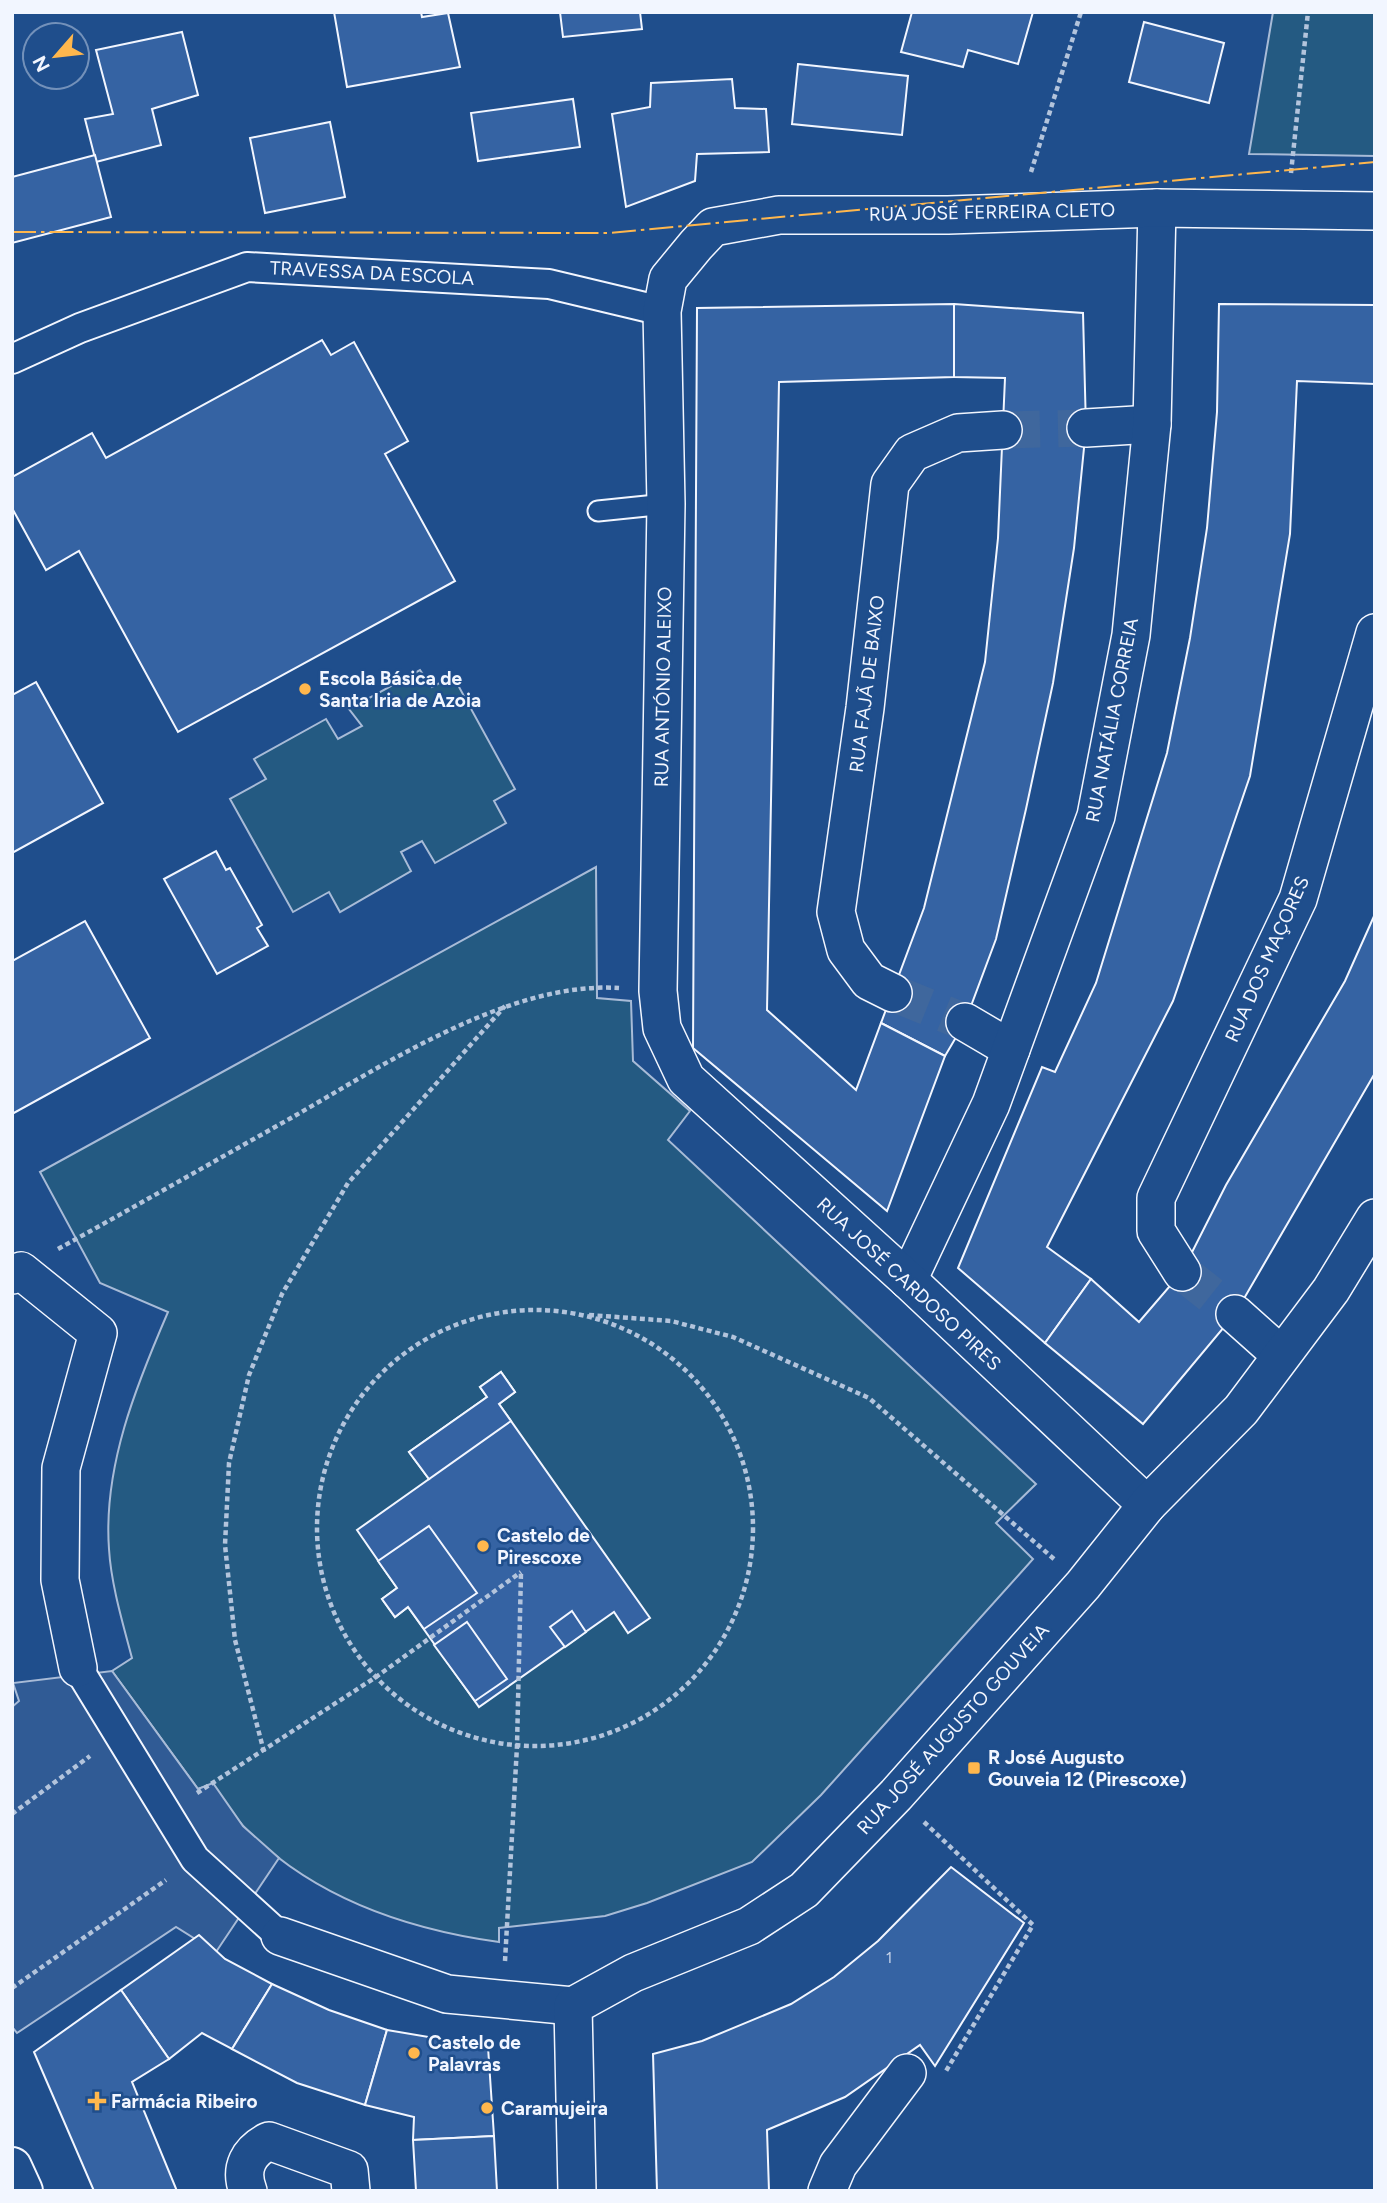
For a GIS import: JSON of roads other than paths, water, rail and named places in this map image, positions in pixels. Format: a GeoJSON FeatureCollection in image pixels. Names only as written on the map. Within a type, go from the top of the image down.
{"type":"FeatureCollection","features":[{"type":"Feature","properties":{"kind":"street","name":"RUA JOSÉ FERREIRA CLETO"},"geometry":{"type":"LineString","coordinates":[[662,311],[668,279],[713,227],[779,215],[948,215],[1157,208],[1375,211]]}},
{"type":"Feature","properties":{"kind":"street","name":"RUA NATÁLIA CORREIA"},"geometry":{"type":"LineString","coordinates":[[908,1280],[991,1104],[1096,816],[1131,635],[1152,424],[1157,208]]}},
{"type":"Feature","properties":{"kind":"street","name":"TRAVESSA DA ESCOLA"},"geometry":{"type":"LineString","coordinates":[[12,359],[80,328],[247,267],[549,284],[662,311]]}},
{"type":"Feature","properties":{"kind":"street","name":"RUA ANTÓNIO ALEIXO"},"geometry":{"type":"LineString","coordinates":[[662,311],[666,504],[658,991],[662,1028],[676,1059]]}},
{"type":"Feature","properties":{"kind":"street"},"geometry":{"type":"LineString","coordinates":[[1086,428],[1152,424]]}},
{"type":"Feature","properties":{"kind":"street","name":"RUA FAJÃ DE BAIXO"},"geometry":{"type":"LineString","coordinates":[[893,993],[869,981],[846,950],[836,912],[865,708],[890,484],[912,453],[958,433],[1003,430]]}},
{"type":"Feature","properties":{"kind":"street","name":"RUA DOS MAÇORES"},"geometry":{"type":"LineString","coordinates":[[1182,1272],[1156,1231],[1156,1198],[1298,899],[1375,633]]}},
{"type":"Feature","properties":{"kind":"street"},"geometry":{"type":"LineString","coordinates":[[965,1022],[1011,1049]]}},
{"type":"Feature","properties":{"kind":"street","name":"RUA JOSÉ CARDOSO PIRES"},"geometry":{"type":"LineString","coordinates":[[676,1059],[686,1079],[908,1280],[1147,1505]]}},
{"type":"Feature","properties":{"kind":"street","name":"RUA JOSÉ AUGUSTO GOUVEIA"},"geometry":{"type":"LineString","coordinates":[[573,2006],[632,1973],[749,1926],[804,1890],[896,1796],[1083,1585],[1147,1505],[1241,1410],[1331,1290],[1375,1218]]}},
{"type":"Feature","properties":{"kind":"street"},"geometry":{"type":"LineString","coordinates":[[16,1273],[97,1333],[61,1468],[60,1580],[78,1668],[195,1858],[280,1936],[447,1994],[573,2006],[577,2191]]}},
{"type":"Feature","properties":{"kind":"street"},"geometry":{"type":"LineString","coordinates":[[1235,1314],[1281,1355]]}},
{"type":"Feature","properties":{"kind":"street"},"geometry":{"type":"LineString","coordinates":[[827,2191],[838,2165],[907,2073]]}},
{"type":"Feature","properties":{"kind":"street"},"geometry":{"type":"LineString","coordinates":[[248,2191],[244,2170],[248,2159],[257,2147],[269,2141],[349,2170],[351,2191]]}},
{"type":"Feature","properties":{"kind":"street"},"geometry":{"type":"LineString","coordinates":[[12,2167],[23,2191]]}},
{"type":"Feature","properties":{"kind":"lane"},"geometry":{"type":"LineString","coordinates":[[598,511],[666,504]]}},
{"type":"Feature","properties":{"kind":"tunnel"},"geometry":{"type":"LineString","coordinates":[[1003,430],[1086,428]]}},
{"type":"Feature","properties":{"kind":"tunnel"},"geometry":{"type":"LineString","coordinates":[[893,993],[965,1022]]}},
{"type":"Feature","properties":{"kind":"tunnel"},"geometry":{"type":"LineString","coordinates":[[1182,1272],[1235,1314]]}},
{"type":"Feature","properties":{"kind":"place","name":"Escola Básica de Santa Iria de Azoia"},"geometry":{"type":"Point","coordinates":[305,689]}},
{"type":"Feature","properties":{"kind":"place","name":"Castelo de Pirescoxe"},"geometry":{"type":"Point","coordinates":[483,1546]}},
{"type":"Feature","properties":{"kind":"place","name":"R José Augusto Gouveia 12 (Pirescoxe)"},"geometry":{"type":"Point","coordinates":[974,1768]}},
{"type":"Feature","properties":{"kind":"place","name":"Castelo de Palavras"},"geometry":{"type":"Point","coordinates":[414,2053]}},
{"type":"Feature","properties":{"kind":"place","name":"Farmácia Ribeiro"},"geometry":{"type":"Point","coordinates":[97,2101]}},
{"type":"Feature","properties":{"kind":"place","name":"Caramujeira"},"geometry":{"type":"Point","coordinates":[487,2108]}}]}
